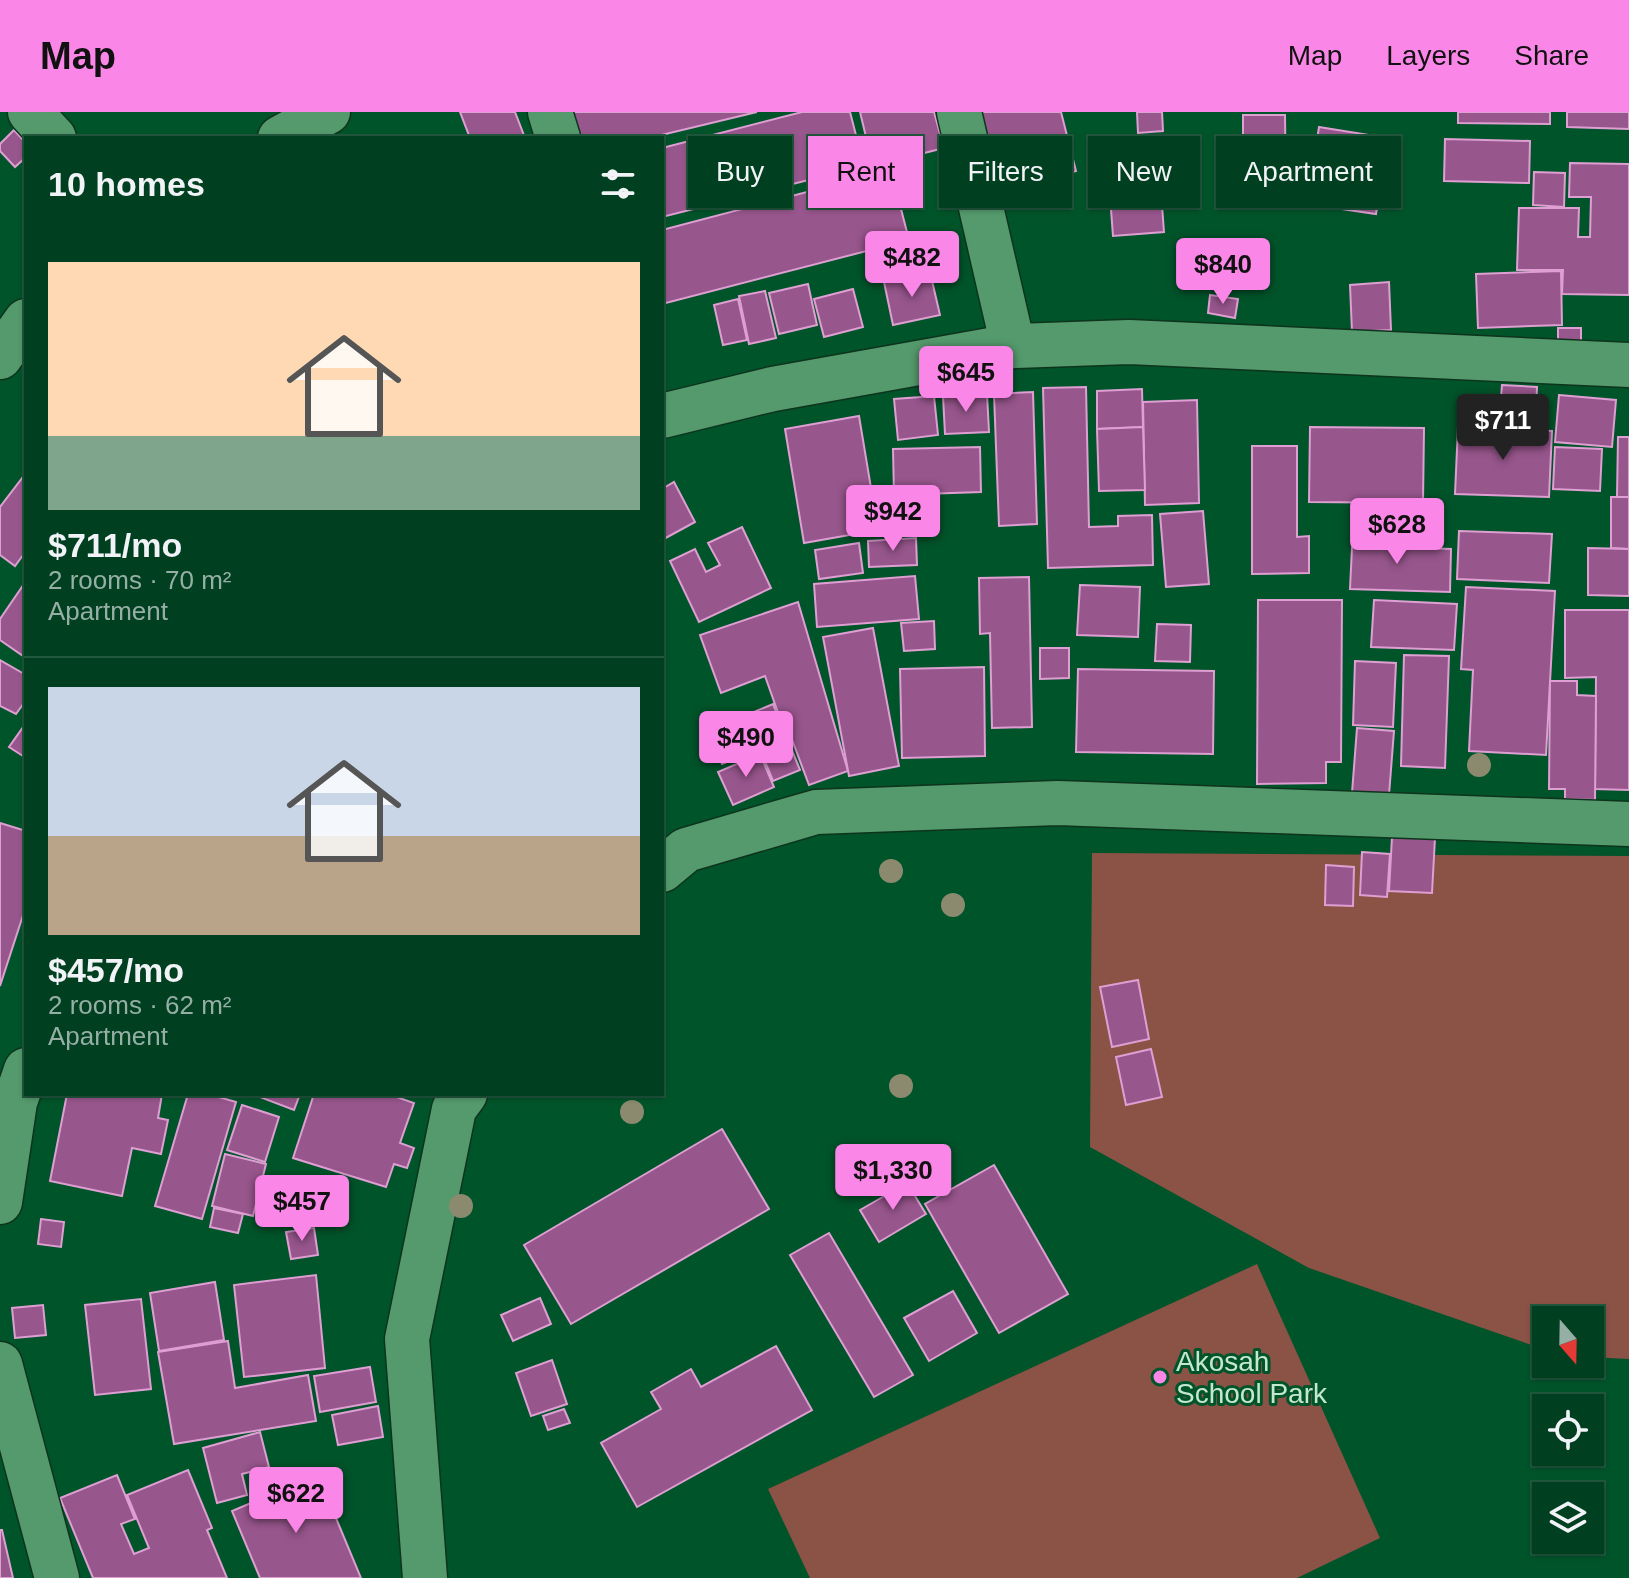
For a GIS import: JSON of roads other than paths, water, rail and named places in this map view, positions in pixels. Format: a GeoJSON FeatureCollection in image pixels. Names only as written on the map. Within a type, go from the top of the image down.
{"type":"FeatureCollection","features":[{"type":"Feature","properties":{"kind":"street"},"geometry":{"type":"LineString","coordinates":[[30,112],[52,136]]}},
{"type":"Feature","properties":{"kind":"street"},"geometry":{"type":"LineString","coordinates":[[284,136],[328,112]]}},
{"type":"Feature","properties":{"kind":"street"},"geometry":{"type":"LineString","coordinates":[[550,112],[557,136]]}},
{"type":"Feature","properties":{"kind":"street"},"geometry":{"type":"LineString","coordinates":[[959,112],[1013,346]]}},
{"type":"Feature","properties":{"kind":"street"},"geometry":{"type":"LineString","coordinates":[[0,357],[24,324]]}},
{"type":"Feature","properties":{"kind":"street"},"geometry":{"type":"LineString","coordinates":[[664,416],[773,389],[1013,346],[1129,342],[1629,365]]}},
{"type":"Feature","properties":{"kind":"street"},"geometry":{"type":"LineString","coordinates":[[664,868],[686,850],[816,812],[1058,803],[1629,824]]}},
{"type":"Feature","properties":{"kind":"street"},"geometry":{"type":"LineString","coordinates":[[0,1202],[15,1102],[24,1076]]}},
{"type":"Feature","properties":{"kind":"street"},"geometry":{"type":"LineString","coordinates":[[425,1578],[407,1339],[454,1109],[464,1096]]}},
{"type":"Feature","properties":{"kind":"street"},"geometry":{"type":"LineString","coordinates":[[0,1364],[57,1578]]}},
{"type":"Feature","properties":{"kind":"place","name":"Akosah School Park"},"geometry":{"type":"Point","coordinates":[1160,1377]}}]}
